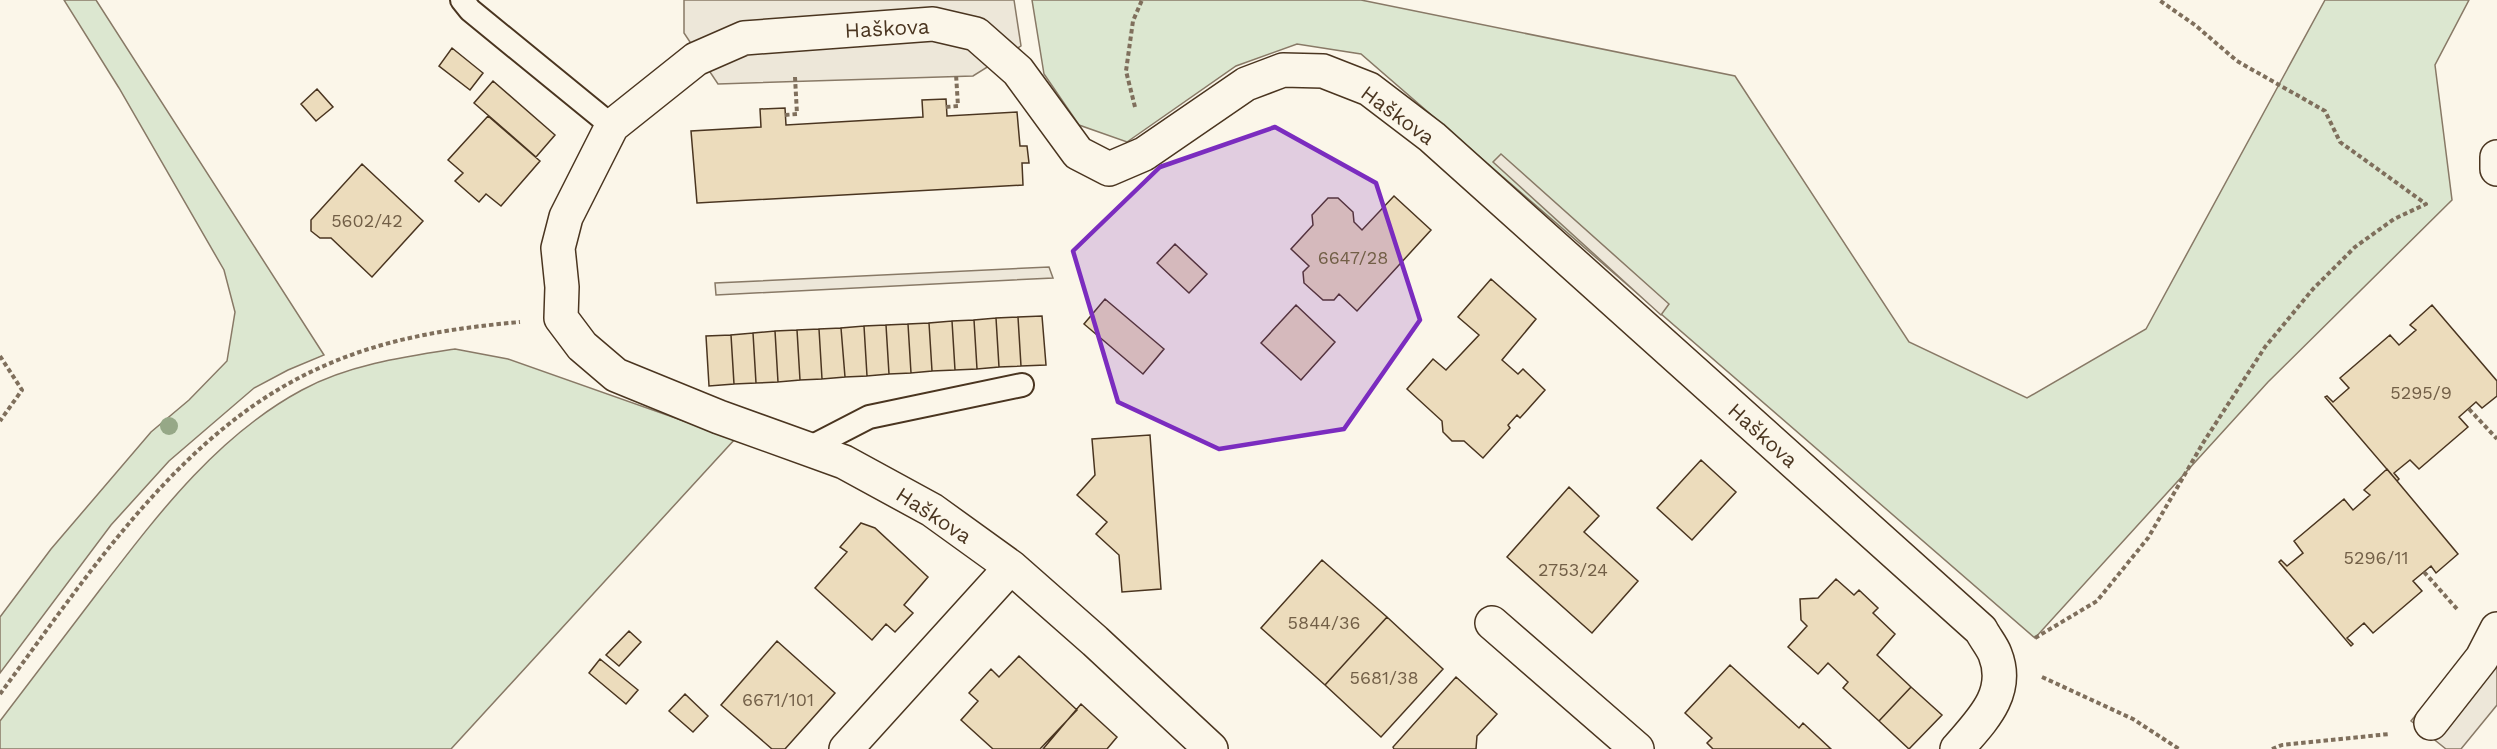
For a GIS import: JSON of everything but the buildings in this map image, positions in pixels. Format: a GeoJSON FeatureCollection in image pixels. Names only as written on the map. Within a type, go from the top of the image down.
{"type":"FeatureCollection","features":[{"type":"Feature","properties":{"kind":"street","name":"Haškova"},"geometry":{"type":"LineString","coordinates":[[1210,749],[1095,641],[1011,567],[932,510],[844,462],[719,417],[616,375],[582,346],[561,318],[562,287],[558,248],[566,217],[612,126],[696,60],[744,38],[933,24],[976,34],[1018,71],[1078,153],[1110,169],[1144,154],[1246,84],[1283,70],[1323,70],[1369,89],[1432,137],[1981,630],[1996,655],[1999,686],[1989,711],[1957,749]]}},
{"type":"Feature","properties":{"kind":"street"},"geometry":{"type":"LineString","coordinates":[[846,749],[1011,567]]}},
{"type":"Feature","properties":{"kind":"street"},"geometry":{"type":"LineString","coordinates":[[1492,623],[1637,749]]}},
{"type":"Feature","properties":{"kind":"street"},"geometry":{"type":"LineString","coordinates":[[2431,723],[2482,658],[2497,629]]}},
{"type":"Feature","properties":{"kind":"lane"},"geometry":{"type":"LineString","coordinates":[[462,0],[470,10],[534,64],[612,126]]}},
{"type":"Feature","properties":{"kind":"lane"},"geometry":{"type":"LineString","coordinates":[[807,449],[869,417],[1022,385]]}},
{"type":"Feature","properties":{"kind":"path"},"geometry":{"type":"LineString","coordinates":[[1142,0],[1133,21],[1125,71],[1135,109],[1153,148]]}},
{"type":"Feature","properties":{"kind":"path"},"geometry":{"type":"LineString","coordinates":[[1996,655],[2046,633],[2097,601],[2148,538],[2203,443],[2265,347],[2313,289],[2355,247],[2394,219],[2426,204],[2340,142],[2325,111],[2237,61],[2195,25],[2159,0]]}},
{"type":"Feature","properties":{"kind":"path"},"geometry":{"type":"LineString","coordinates":[[946,107],[958,106],[956,76]]}},
{"type":"Feature","properties":{"kind":"path"},"geometry":{"type":"LineString","coordinates":[[785,114],[797,114],[795,82]]}},
{"type":"Feature","properties":{"kind":"path"},"geometry":{"type":"LineString","coordinates":[[0,694],[113,543],[150,500],[196,453],[240,415],[285,385],[326,365],[384,344],[459,327],[561,318]]}},
{"type":"Feature","properties":{"kind":"path"},"geometry":{"type":"LineString","coordinates":[[0,356],[22,390],[0,421]]}},
{"type":"Feature","properties":{"kind":"path"},"geometry":{"type":"LineString","coordinates":[[2469,409],[2497,439]]}},
{"type":"Feature","properties":{"kind":"path"},"geometry":{"type":"LineString","coordinates":[[1996,655],[2133,719],[2179,749]]}},
{"type":"Feature","properties":{"kind":"path"},"geometry":{"type":"LineString","coordinates":[[2272,749],[2282,745],[2384,735],[2431,723]]}},
{"type":"Feature","properties":{"kind":"highlighted area"},"geometry":{"type":"Polygon","coordinates":[[[1275,127],[1376,183],[1420,320],[1344,429],[1219,449],[1118,402],[1073,251],[1160,167],[1275,127]]]}},
{"type":"Feature","properties":{"kind":"green space"},"geometry":{"type":"Polygon","coordinates":[[[64,0],[96,0],[324,355],[254,388],[169,461],[111,525],[0,673],[0,617],[51,549],[151,432],[189,400],[227,361],[235,312],[224,270],[119,88],[64,0]]]}},
{"type":"Feature","properties":{"kind":"green space"},"geometry":{"type":"Polygon","coordinates":[[[1032,0],[1361,0],[1735,76],[1909,342],[2027,398],[2146,329],[2325,0],[2469,0],[2435,65],[2452,200],[2268,382],[2035,638],[1361,54],[1297,44],[1236,66],[1127,142],[1079,125],[1044,74],[1032,0]]]}},
{"type":"Feature","properties":{"kind":"green space"},"geometry":{"type":"Polygon","coordinates":[[[455,349],[508,359],[735,439],[451,749],[0,749],[0,721],[145,531],[192,478],[243,429],[302,390],[338,374],[376,363],[455,349]]]}},
{"type":"Feature","properties":{"kind":"shaded area"},"geometry":{"type":"Polygon","coordinates":[[[684,0],[1014,0],[1021,46],[973,76],[718,84],[684,33],[684,0]]]}},
{"type":"Feature","properties":{"kind":"shaded area"},"geometry":{"type":"Polygon","coordinates":[[[1501,154],[1669,304],[1661,315],[1493,162],[1501,154]]]}},
{"type":"Feature","properties":{"kind":"shaded area"},"geometry":{"type":"Polygon","coordinates":[[[1049,267],[1053,278],[716,295],[715,283],[1049,267]]]}},
{"type":"Feature","properties":{"kind":"shaded area"},"geometry":{"type":"Polygon","coordinates":[[[2497,617],[2497,705],[2461,749],[2446,749],[2411,721],[2497,617]]]}}]}
